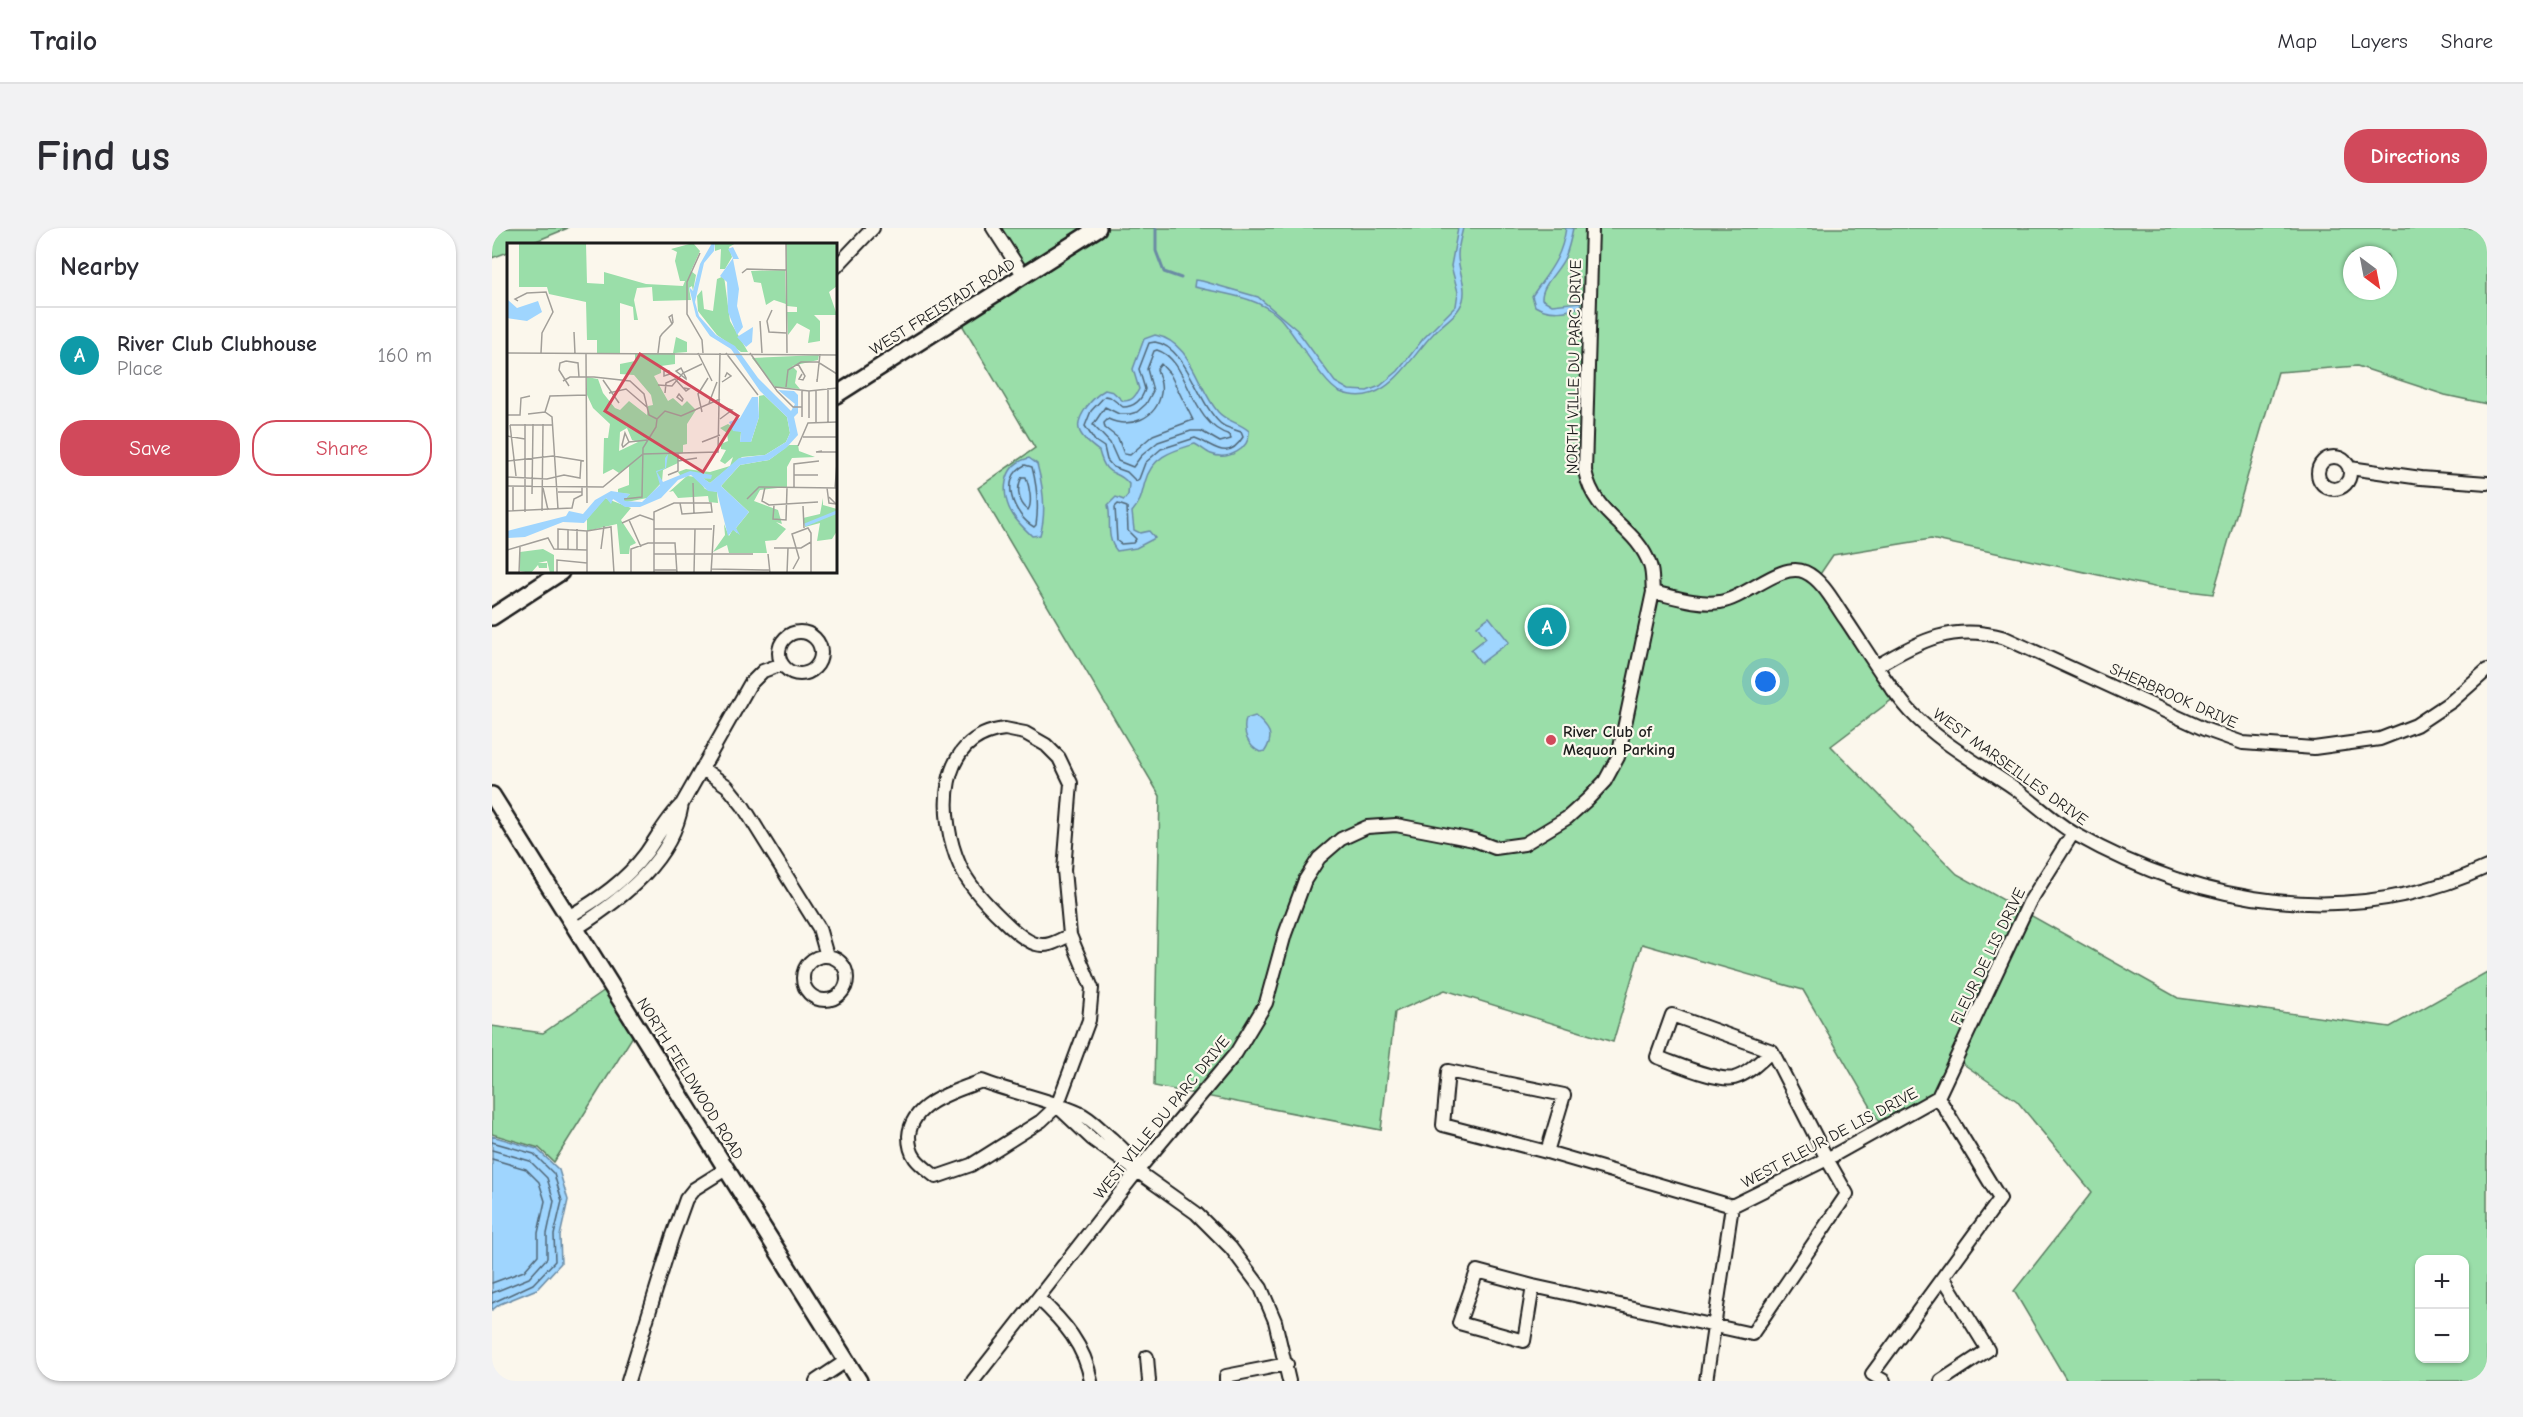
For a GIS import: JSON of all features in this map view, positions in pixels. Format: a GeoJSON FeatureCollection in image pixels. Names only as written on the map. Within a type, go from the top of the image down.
{"type":"FeatureCollection","features":[{"type":"Feature","properties":{"kind":"street"},"geometry":{"type":"LineString","coordinates":[[837,266],[873,228]]}},
{"type":"Feature","properties":{"kind":"street"},"geometry":{"type":"LineString","coordinates":[[993,228],[1024,276]]}},
{"type":"Feature","properties":{"kind":"street","name":"WEST FREISTADT ROAD"},"geometry":{"type":"LineString","coordinates":[[837,394],[1098,228]]}},
{"type":"Feature","properties":{"kind":"street","name":"NORTH VILLE DU PARC DRIVE"},"geometry":{"type":"LineString","coordinates":[[1593,228],[1585,471],[1588,484],[1598,504],[1646,554],[1652,568],[1653,592]]}},
{"type":"Feature","properties":{"kind":"street"},"geometry":{"type":"LineString","coordinates":[[2350,468],[2421,478],[2487,483]]}},
{"type":"Feature","properties":{"kind":"street","name":"WEST MARSEILLES DRIVE"},"geometry":{"type":"LineString","coordinates":[[1653,592],[1692,601],[1722,602],[1739,597],[1787,570],[1804,571],[1815,578],[1830,597],[1877,666],[1927,728],[2073,832],[2142,868],[2201,887],[2258,899],[2327,904],[2388,900],[2458,880],[2487,867]]}},
{"type":"Feature","properties":{"kind":"street"},"geometry":{"type":"LineString","coordinates":[[492,617],[559,573]]}},
{"type":"Feature","properties":{"kind":"street","name":"WEST VILLE DU PARC DRIVE"},"geometry":{"type":"LineString","coordinates":[[973,1381],[1138,1170],[1236,1053],[1266,1003],[1285,934],[1305,880],[1318,858],[1341,839],[1367,827],[1396,825],[1474,840],[1495,848],[1524,844],[1567,818],[1605,781],[1620,752],[1653,592]]}},
{"type":"Feature","properties":{"kind":"street","name":"SHERBROOK DRIVE"},"geometry":{"type":"LineString","coordinates":[[1877,666],[1907,648],[1935,636],[1960,631],[1985,632],[2005,638],[2204,729],[2243,743],[2314,748],[2380,740],[2416,725],[2452,701],[2487,670]]}},
{"type":"Feature","properties":{"kind":"street"},"geometry":{"type":"LineString","coordinates":[[573,922],[612,897],[649,859],[679,823],[682,804],[750,684],[763,671],[782,664]]}},
{"type":"Feature","properties":{"kind":"street"},"geometry":{"type":"LineString","coordinates":[[1070,935],[1050,945],[1035,944],[1016,933],[975,890],[960,867],[950,839],[946,790],[952,767],[975,737],[992,730],[1005,729],[1025,733],[1046,745],[1059,758],[1071,783],[1064,870],[1070,935],[1092,988],[1089,1020],[1057,1106],[1041,1121],[971,1165],[936,1177],[916,1160],[910,1150],[910,1125],[918,1113],[927,1105],[982,1081],[1057,1106],[1092,1139],[1196,1213],[1231,1248],[1261,1288],[1275,1321],[1287,1364],[1289,1381]]}},
{"type":"Feature","properties":{"kind":"street"},"geometry":{"type":"LineString","coordinates":[[703,768],[726,786],[743,806],[819,928],[827,956]]}},
{"type":"Feature","properties":{"kind":"street","name":"NORTH FIELDWOOD ROAD"},"geometry":{"type":"LineString","coordinates":[[492,795],[859,1381]]}},
{"type":"Feature","properties":{"kind":"street","name":"FLEUR DE LIS DRIVE"},"geometry":{"type":"LineString","coordinates":[[1938,1097],[2029,903],[2073,832]]}},
{"type":"Feature","properties":{"kind":"street"},"geometry":{"type":"LineString","coordinates":[[1533,1286],[1524,1341],[1459,1323],[1477,1271],[1533,1286],[1752,1334],[1847,1194],[1772,1051],[1672,1015],[1657,1057],[1718,1077],[1733,1078],[1749,1071],[1772,1051]]}},
{"type":"Feature","properties":{"kind":"street"},"geometry":{"type":"LineString","coordinates":[[1547,1152],[1564,1095],[1448,1071],[1443,1125],[1547,1152],[1732,1206]]}},
{"type":"Feature","properties":{"kind":"street"},"geometry":{"type":"LineString","coordinates":[[1884,1381],[1872,1374],[2000,1199],[1938,1097]]}},
{"type":"Feature","properties":{"kind":"street","name":"WEST FLEUR DE LIS DRIVE"},"geometry":{"type":"LineString","coordinates":[[1706,1381],[1732,1206],[1827,1159],[1938,1097]]}},
{"type":"Feature","properties":{"kind":"street"},"geometry":{"type":"LineString","coordinates":[[628,1381],[686,1199],[694,1189],[726,1169]]}},
{"type":"Feature","properties":{"kind":"street"},"geometry":{"type":"LineString","coordinates":[[1941,1381],[1988,1350],[1943,1277]]}},
{"type":"Feature","properties":{"kind":"street"},"geometry":{"type":"LineString","coordinates":[[1038,1298],[1059,1317],[1077,1341],[1091,1381]]}},
{"type":"Feature","properties":{"kind":"street"},"geometry":{"type":"LineString","coordinates":[[1147,1357],[1149,1381]]}},
{"type":"Feature","properties":{"kind":"street"},"geometry":{"type":"LineString","coordinates":[[816,1381],[846,1361]]}},
{"type":"Feature","properties":{"kind":"street"},"geometry":{"type":"LineString","coordinates":[[1226,1381],[1226,1376],[1287,1364]]}},
{"type":"Feature","properties":{"kind":"green space"},"geometry":{"type":"Polygon","coordinates":[[[492,228],[568,228],[531,243],[507,243],[507,252],[492,258],[492,228]]]}},
{"type":"Feature","properties":{"kind":"green space"},"geometry":{"type":"Polygon","coordinates":[[[993,228],[2487,228],[2487,404],[2445,395],[2357,366],[2278,372],[2213,594],[2154,587],[1931,539],[1833,555],[1814,583],[1894,698],[1831,746],[1957,874],[2178,998],[2390,1027],[2487,972],[2487,1381],[2067,1381],[2014,1291],[2092,1192],[2017,1101],[1956,1059],[1938,1097],[1883,1128],[1803,990],[1642,944],[1613,1042],[1445,990],[1395,1012],[1381,1130],[1154,1086],[1160,796],[978,488],[1035,448],[958,318],[1024,276],[993,228]]]}},
{"type":"Feature","properties":{"kind":"green space"},"geometry":{"type":"Polygon","coordinates":[[[605,990],[633,1036],[554,1162],[539,1148],[492,1134],[492,1026],[543,1033],[605,990]]]}},
{"type":"Feature","properties":{"kind":"water"},"geometry":{"type":"Polygon","coordinates":[[[1458,228],[1463,228],[1458,255],[1464,289],[1461,305],[1394,380],[1370,394],[1356,396],[1333,388],[1285,324],[1270,310],[1250,300],[1194,287],[1195,280],[1202,281],[1258,297],[1297,330],[1335,382],[1349,390],[1367,391],[1380,386],[1398,371],[1423,339],[1456,306],[1458,292],[1451,266],[1458,228]]]}},
{"type":"Feature","properties":{"kind":"water"},"geometry":{"type":"Polygon","coordinates":[[[1566,228],[1573,228],[1568,250],[1563,262],[1544,288],[1542,299],[1552,305],[1580,302],[1581,306],[1564,311],[1540,309],[1535,306],[1532,296],[1558,257],[1566,228]]]}},
{"type":"Feature","properties":{"kind":"water"},"geometry":{"type":"Polygon","coordinates":[[[1155,335],[1167,339],[1178,347],[1186,356],[1218,412],[1249,431],[1248,437],[1242,448],[1231,455],[1211,454],[1195,444],[1171,452],[1158,460],[1148,473],[1139,501],[1132,512],[1134,530],[1140,533],[1149,531],[1155,538],[1136,548],[1117,551],[1110,535],[1108,505],[1116,497],[1124,500],[1128,495],[1129,484],[1105,466],[1099,451],[1082,436],[1079,429],[1080,418],[1087,407],[1105,390],[1113,392],[1123,401],[1135,396],[1139,389],[1133,369],[1144,339],[1155,335]]]}},
{"type":"Feature","properties":{"kind":"water"},"geometry":{"type":"Polygon","coordinates":[[[1029,458],[1037,464],[1043,499],[1040,535],[1032,536],[1013,515],[1005,490],[1013,467],[1029,458]]]}},
{"type":"Feature","properties":{"kind":"water"},"geometry":{"type":"Polygon","coordinates":[[[1489,617],[1509,642],[1481,663],[1471,650],[1486,638],[1477,626],[1489,617]]]}},
{"type":"Feature","properties":{"kind":"water"},"geometry":{"type":"Polygon","coordinates":[[[1255,716],[1269,732],[1270,740],[1265,751],[1260,752],[1249,743],[1246,734],[1246,719],[1255,716]]]}},
{"type":"Feature","properties":{"kind":"water"},"geometry":{"type":"Polygon","coordinates":[[[492,1136],[537,1149],[559,1170],[568,1200],[560,1236],[561,1263],[537,1289],[500,1304],[492,1310],[492,1136]]]}},
{"type":"Feature","properties":{"kind":"waterway"},"geometry":{"type":"LineString","coordinates":[[1156,228],[1156,251],[1164,272],[1181,278]]}},
{"type":"Feature","properties":{"kind":"place","name":"River Club Clubhouse"},"geometry":{"type":"Point","coordinates":[1547,627]}},
{"type":"Feature","properties":{"kind":"place","name":"River Club of Mequon Parking"},"geometry":{"type":"Point","coordinates":[1551,740]}}]}
